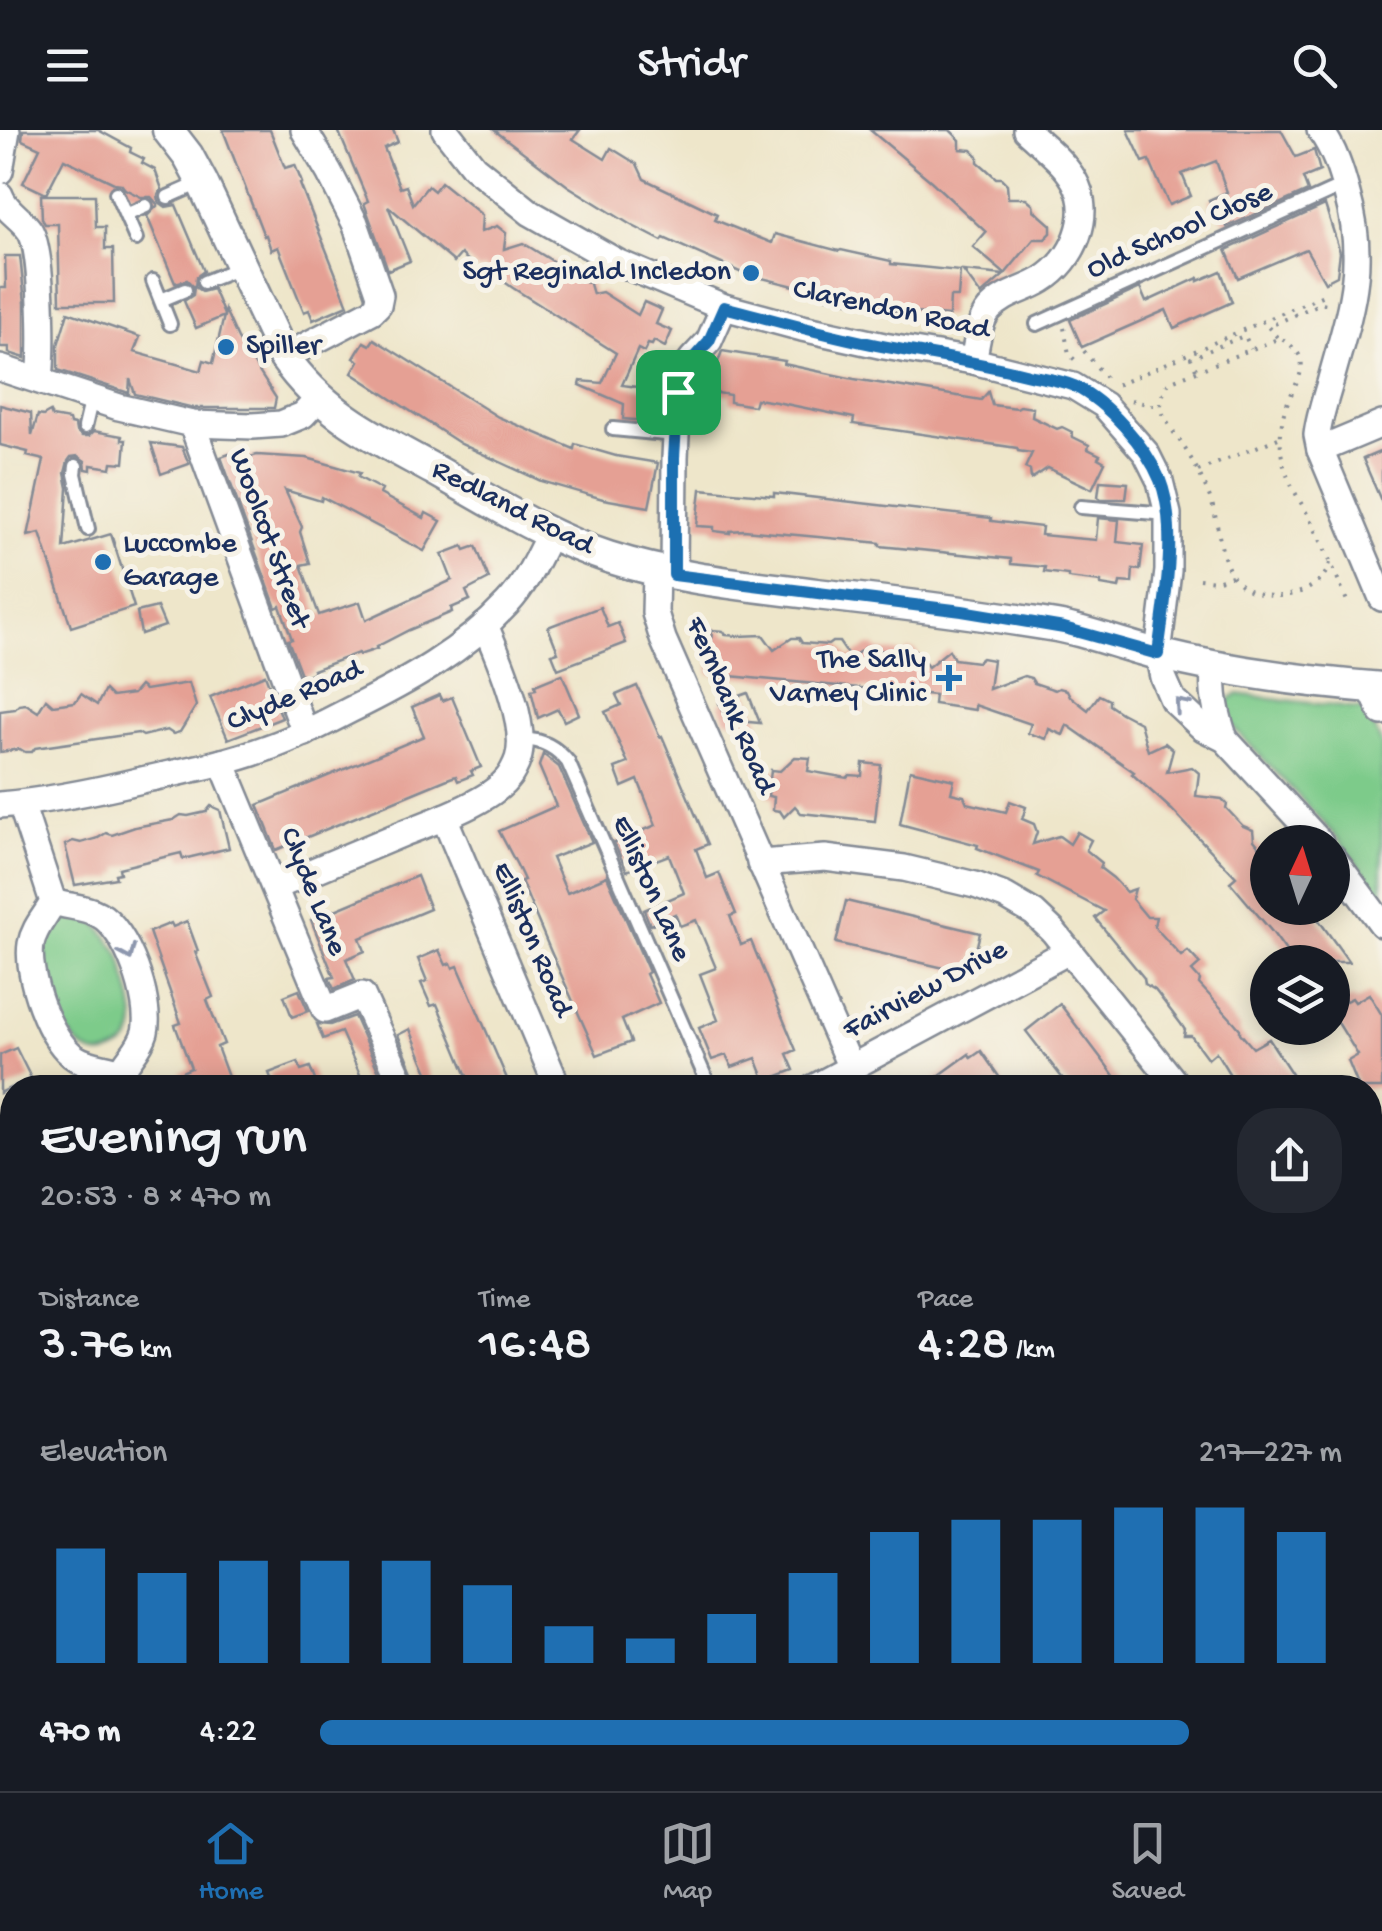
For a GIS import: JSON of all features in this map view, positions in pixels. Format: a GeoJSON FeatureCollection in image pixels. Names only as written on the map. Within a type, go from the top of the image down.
{"type":"FeatureCollection","features":[{"type":"Feature","properties":{"kind":"street"},"geometry":{"type":"LineString","coordinates":[[0,171],[7,130]]}},
{"type":"Feature","properties":{"kind":"street","name":"Redland Road"},"geometry":{"type":"LineString","coordinates":[[168,130],[202,182],[284,357],[300,379],[366,434],[550,534],[665,573],[1064,628],[1158,654],[1378,696]]}},
{"type":"Feature","properties":{"kind":"street"},"geometry":{"type":"LineString","coordinates":[[284,357],[372,311],[380,295],[354,223],[304,130]]}},
{"type":"Feature","properties":{"kind":"street","name":"Clarendon Road"},"geometry":{"type":"LineString","coordinates":[[445,130],[474,168],[531,213],[619,264],[724,307],[884,346],[973,360],[1073,386],[1104,406],[1146,453],[1160,482],[1168,514],[1168,572],[1158,654]]}},
{"type":"Feature","properties":{"kind":"street"},"geometry":{"type":"LineString","coordinates":[[973,360],[981,324],[989,310],[1010,293],[1042,280],[1064,264],[1079,234],[1082,206],[1076,182],[1026,130]]}},
{"type":"Feature","properties":{"kind":"street"},"geometry":{"type":"LineString","coordinates":[[1320,130],[1329,143],[1344,185],[1357,235],[1357,275],[1317,436],[1382,598]]}},
{"type":"Feature","properties":{"kind":"street"},"geometry":{"type":"LineString","coordinates":[[0,195],[2,203],[30,230],[34,242],[43,356],[40,380]]}},
{"type":"Feature","properties":{"kind":"street","name":"Fernbank Road"},"geometry":{"type":"LineString","coordinates":[[724,307],[709,341],[682,374],[665,573],[655,613],[851,1068]]}},
{"type":"Feature","properties":{"kind":"street"},"geometry":{"type":"LineString","coordinates":[[0,368],[119,406],[192,424],[281,424],[303,414],[319,398]]}},
{"type":"Feature","properties":{"kind":"street","name":"Woolcot Street"},"geometry":{"type":"LineString","coordinates":[[192,424],[304,733]]}},
{"type":"Feature","properties":{"kind":"street"},"geometry":{"type":"LineString","coordinates":[[1320,450],[1382,424]]}},
{"type":"Feature","properties":{"kind":"street","name":"Clyde Road"},"geometry":{"type":"LineString","coordinates":[[11,804],[110,788],[222,762],[304,733],[420,675],[508,604],[527,579],[550,534]]}},
{"type":"Feature","properties":{"kind":"street"},"geometry":{"type":"LineString","coordinates":[[275,888],[444,817],[485,797],[507,780],[518,759],[520,740],[514,704],[485,624]]}},
{"type":"Feature","properties":{"kind":"street"},"geometry":{"type":"LineString","coordinates":[[1158,654],[1173,700],[1203,728],[1225,740],[1304,825]]}},
{"type":"Feature","properties":{"kind":"street"},"geometry":{"type":"LineString","coordinates":[[1214,666],[1215,710],[1225,740]]}},
{"type":"Feature","properties":{"kind":"street","name":"Clyde Lane"},"geometry":{"type":"LineString","coordinates":[[222,762],[324,1010],[362,995],[398,1075]]}},
{"type":"Feature","properties":{"kind":"street"},"geometry":{"type":"LineString","coordinates":[[11,804],[54,902]]}},
{"type":"Feature","properties":{"kind":"street","name":"Elliston Road"},"geometry":{"type":"LineString","coordinates":[[444,817],[553,1075]]}},
{"type":"Feature","properties":{"kind":"street"},"geometry":{"type":"LineString","coordinates":[[760,863],[825,858],[904,868],[1005,896],[1053,930],[1169,1075]]}},
{"type":"Feature","properties":{"kind":"street"},"geometry":{"type":"LineString","coordinates":[[1350,881],[1382,924]]}},
{"type":"Feature","properties":{"kind":"street"},"geometry":{"type":"LineString","coordinates":[[54,902],[35,932],[31,951],[36,986],[48,1019],[66,1050],[113,1075]]}},
{"type":"Feature","properties":{"kind":"street"},"geometry":{"type":"LineString","coordinates":[[54,902],[86,909],[108,920],[132,960],[147,1022],[126,1075]]}},
{"type":"Feature","properties":{"kind":"street","name":"Fairview Drive"},"geometry":{"type":"LineString","coordinates":[[838,1075],[1069,951]]}},
{"type":"Feature","properties":{"kind":"lane"},"geometry":{"type":"LineString","coordinates":[[168,197],[202,182]]}},
{"type":"Feature","properties":{"kind":"lane","name":"Old School Close"},"geometry":{"type":"LineString","coordinates":[[1037,324],[1344,185]]}},
{"type":"Feature","properties":{"kind":"lane"},"geometry":{"type":"LineString","coordinates":[[116,193],[136,239]]}},
{"type":"Feature","properties":{"kind":"lane"},"geometry":{"type":"LineString","coordinates":[[126,214],[146,206]]}},
{"type":"Feature","properties":{"kind":"lane"},"geometry":{"type":"LineString","coordinates":[[204,282],[242,267]]}},
{"type":"Feature","properties":{"kind":"lane"},"geometry":{"type":"LineString","coordinates":[[152,280],[170,324]]}},
{"type":"Feature","properties":{"kind":"lane"},"geometry":{"type":"LineString","coordinates":[[160,300],[185,290]]}},
{"type":"Feature","properties":{"kind":"lane"},"geometry":{"type":"LineString","coordinates":[[85,428],[92,397]]}},
{"type":"Feature","properties":{"kind":"lane"},"geometry":{"type":"LineString","coordinates":[[613,429],[676,435]]}},
{"type":"Feature","properties":{"kind":"lane"},"geometry":{"type":"LineString","coordinates":[[76,466],[88,528]]}},
{"type":"Feature","properties":{"kind":"lane"},"geometry":{"type":"LineString","coordinates":[[1081,507],[1168,514]]}},
{"type":"Feature","properties":{"kind":"lane","name":"Elliston Lane"},"geometry":{"type":"LineString","coordinates":[[520,740],[534,738],[568,762],[704,1075]]}},
{"type":"Feature","properties":{"kind":"path"},"geometry":{"type":"LineString","coordinates":[[1084,351],[1113,386],[1334,291]]}},
{"type":"Feature","properties":{"kind":"path"},"geometry":{"type":"LineString","coordinates":[[1328,304],[1321,303],[1268,327],[1300,355],[1303,367],[1286,407],[1282,437],[1286,478],[1348,601]]}},
{"type":"Feature","properties":{"kind":"path"},"geometry":{"type":"LineString","coordinates":[[1061,313],[1069,354],[1083,368]]}},
{"type":"Feature","properties":{"kind":"path"},"geometry":{"type":"LineString","coordinates":[[1197,371],[1191,358],[1218,344],[1245,336],[1251,350]]}},
{"type":"Feature","properties":{"kind":"path"},"geometry":{"type":"LineString","coordinates":[[1280,338],[1169,382],[1160,404],[1212,502],[1224,554],[1232,576],[1243,588],[1280,596],[1300,594],[1318,584],[1328,573],[1330,563]]}},
{"type":"Feature","properties":{"kind":"path"},"geometry":{"type":"LineString","coordinates":[[1125,397],[1160,404]]}},
{"type":"Feature","properties":{"kind":"path"},"geometry":{"type":"LineString","coordinates":[[1198,471],[1282,437]]}},
{"type":"Feature","properties":{"kind":"path"},"geometry":{"type":"LineString","coordinates":[[1199,580],[1216,581],[1232,576]]}},
{"type":"Feature","properties":{"kind":"green space"},"geometry":{"type":"Polygon","coordinates":[[[1237,694],[1366,710],[1382,745],[1382,897],[1350,855],[1350,825],[1326,825],[1233,727],[1225,708],[1237,694]]]}},
{"type":"Feature","properties":{"kind":"green space"},"geometry":{"type":"Polygon","coordinates":[[[72,916],[96,922],[119,953],[135,1022],[131,1039],[115,1051],[93,1053],[76,1042],[58,1016],[45,983],[42,939],[54,924],[72,916]]]}},
{"type":"Feature","properties":{"kind":"building"},"geometry":{"type":"Polygon","coordinates":[[[23,130],[98,130],[131,148],[130,152],[144,159],[142,163],[155,170],[162,189],[159,202],[166,207],[176,205],[204,271],[196,277],[195,287],[202,292],[213,289],[224,315],[225,310],[238,339],[276,398],[274,408],[194,408],[135,394],[130,379],[129,393],[58,370],[58,345],[68,312],[140,337],[134,352],[201,371],[204,360],[213,363],[224,316],[196,328],[184,301],[193,295],[194,287],[187,280],[175,283],[147,216],[158,205],[151,197],[141,197],[64,159],[46,194],[23,183],[40,148],[22,140],[23,130]]]}},
{"type":"Feature","properties":{"kind":"building"},"geometry":{"type":"Polygon","coordinates":[[[223,130],[270,130],[285,168],[295,165],[348,305],[313,320],[309,310],[304,312],[278,247],[271,250],[264,236],[223,130]]]}},
{"type":"Feature","properties":{"kind":"building"},"geometry":{"type":"Polygon","coordinates":[[[338,130],[393,130],[398,142],[384,148],[400,188],[406,186],[413,204],[428,186],[434,191],[441,182],[482,215],[481,232],[497,226],[506,233],[504,249],[523,243],[590,284],[593,294],[602,292],[638,315],[644,302],[662,310],[656,324],[672,331],[665,347],[654,341],[644,352],[638,349],[622,385],[662,390],[660,422],[623,419],[624,404],[580,385],[581,381],[602,383],[616,353],[483,267],[480,271],[461,254],[454,262],[388,206],[410,261],[388,270],[364,203],[368,201],[338,130]]]}},
{"type":"Feature","properties":{"kind":"building"},"geometry":{"type":"Polygon","coordinates":[[[494,130],[580,130],[573,139],[605,159],[611,148],[637,164],[644,179],[717,214],[715,220],[772,243],[775,234],[891,264],[960,271],[958,297],[950,297],[949,316],[892,311],[742,273],[631,225],[568,186],[494,130]]]}},
{"type":"Feature","properties":{"kind":"building"},"geometry":{"type":"Polygon","coordinates":[[[870,130],[950,130],[960,140],[960,149],[972,150],[978,162],[1007,184],[1008,198],[1026,198],[1033,204],[1034,210],[1051,225],[1051,233],[1045,239],[1034,239],[1005,274],[973,247],[986,232],[870,130]]]}},
{"type":"Feature","properties":{"kind":"building"},"geometry":{"type":"Polygon","coordinates":[[[1128,130],[1281,130],[1296,157],[1314,150],[1320,171],[1303,178],[1308,191],[1227,227],[1209,200],[1227,192],[1216,161],[1182,174],[1191,196],[1169,205],[1149,160],[1143,162],[1128,130]]]}},
{"type":"Feature","properties":{"kind":"building"},"geometry":{"type":"Polygon","coordinates":[[[41,195],[95,195],[96,227],[105,227],[105,249],[113,249],[114,303],[60,303],[58,224],[45,224],[42,219],[41,195]]]}},
{"type":"Feature","properties":{"kind":"building"},"geometry":{"type":"Polygon","coordinates":[[[1325,205],[1340,252],[1337,276],[1325,282],[1306,249],[1238,278],[1226,250],[1325,205]]]}},
{"type":"Feature","properties":{"kind":"building"},"geometry":{"type":"Polygon","coordinates":[[[5,256],[20,256],[25,358],[9,353],[9,347],[0,347],[0,288],[6,288],[5,256]]]}},
{"type":"Feature","properties":{"kind":"building"},"geometry":{"type":"Polygon","coordinates":[[[963,271],[1004,275],[981,295],[963,271]]]}},
{"type":"Feature","properties":{"kind":"building"},"geometry":{"type":"Polygon","coordinates":[[[1221,271],[1232,302],[1174,328],[1166,310],[1082,347],[1070,320],[1140,288],[1146,302],[1221,271]]]}},
{"type":"Feature","properties":{"kind":"building"},"geometry":{"type":"Polygon","coordinates":[[[374,339],[498,417],[574,449],[575,444],[658,463],[649,507],[541,481],[461,444],[352,373],[359,361],[354,358],[364,342],[370,345],[374,339]]]}},
{"type":"Feature","properties":{"kind":"building"},"geometry":{"type":"Polygon","coordinates":[[[722,351],[981,400],[988,392],[992,405],[1033,408],[1032,417],[1072,432],[1073,437],[1089,445],[1088,449],[1105,462],[1092,489],[1048,468],[1031,479],[1030,470],[1025,468],[1032,453],[1017,448],[853,424],[854,418],[776,402],[756,399],[754,406],[730,402],[730,395],[705,391],[711,364],[717,365],[722,351]]]}},
{"type":"Feature","properties":{"kind":"building"},"geometry":{"type":"Polygon","coordinates":[[[0,405],[31,413],[32,436],[38,415],[50,412],[52,417],[69,420],[82,436],[94,431],[126,440],[124,463],[112,462],[111,468],[91,465],[91,470],[86,469],[85,461],[78,456],[68,461],[64,548],[111,534],[134,607],[71,627],[40,533],[28,536],[44,460],[0,445],[0,405]]]}},
{"type":"Feature","properties":{"kind":"building"},"geometry":{"type":"Polygon","coordinates":[[[151,443],[182,447],[189,464],[161,474],[151,443]]]}},
{"type":"Feature","properties":{"kind":"building"},"geometry":{"type":"Polygon","coordinates":[[[1382,451],[1382,503],[1363,459],[1382,451]]]}},
{"type":"Feature","properties":{"kind":"building"},"geometry":{"type":"Polygon","coordinates":[[[229,454],[237,461],[257,455],[307,458],[360,473],[358,477],[382,490],[380,494],[424,518],[426,513],[441,521],[424,551],[322,497],[321,501],[285,490],[302,527],[300,532],[310,563],[301,565],[319,615],[360,602],[366,620],[452,580],[442,554],[463,546],[465,550],[476,546],[489,579],[466,591],[470,600],[451,608],[452,612],[377,649],[302,677],[280,606],[276,608],[221,457],[229,454]]]}},
{"type":"Feature","properties":{"kind":"building"},"geometry":{"type":"Polygon","coordinates":[[[1100,481],[1128,483],[1126,499],[1098,497],[1100,481]]]}},
{"type":"Feature","properties":{"kind":"building"},"geometry":{"type":"Polygon","coordinates":[[[701,489],[774,493],[991,518],[1042,527],[1041,535],[1096,540],[1098,518],[1119,520],[1117,542],[1143,545],[1140,570],[1133,569],[1132,583],[1120,582],[1119,588],[1044,572],[1045,567],[1011,564],[1011,559],[840,539],[714,531],[714,527],[697,526],[701,489]]]}},
{"type":"Feature","properties":{"kind":"building"},"geometry":{"type":"Polygon","coordinates":[[[157,607],[165,626],[141,634],[137,612],[157,607]]]}},
{"type":"Feature","properties":{"kind":"building"},"geometry":{"type":"Polygon","coordinates":[[[600,607],[608,627],[618,623],[626,643],[558,669],[552,654],[558,652],[548,627],[600,607]]]}},
{"type":"Feature","properties":{"kind":"building"},"geometry":{"type":"Polygon","coordinates":[[[712,630],[726,635],[763,635],[774,650],[792,638],[799,638],[802,643],[839,642],[850,658],[868,646],[904,653],[915,650],[928,667],[949,650],[954,659],[993,660],[989,689],[1024,676],[1055,690],[1067,690],[1088,710],[1099,695],[1140,723],[1148,751],[1165,743],[1173,750],[1167,772],[1192,767],[1199,773],[1196,796],[1222,799],[1226,808],[1250,829],[1250,906],[1230,882],[1236,877],[1134,772],[1067,725],[1063,735],[1049,729],[1046,739],[1028,733],[1031,724],[975,705],[975,710],[934,704],[935,695],[709,674],[712,630]]]}},
{"type":"Feature","properties":{"kind":"building"},"geometry":{"type":"Polygon","coordinates":[[[562,674],[579,714],[564,721],[558,709],[538,718],[531,690],[562,674]]]}},
{"type":"Feature","properties":{"kind":"building"},"geometry":{"type":"Polygon","coordinates":[[[265,675],[282,718],[228,739],[210,697],[265,675]]]}},
{"type":"Feature","properties":{"kind":"building"},"geometry":{"type":"Polygon","coordinates":[[[189,683],[196,706],[180,732],[173,734],[167,730],[143,736],[138,733],[35,748],[32,752],[0,752],[0,711],[26,704],[38,712],[46,699],[53,705],[75,702],[81,694],[97,705],[105,690],[112,697],[133,694],[140,686],[145,690],[189,683]]]}},
{"type":"Feature","properties":{"kind":"building"},"geometry":{"type":"Polygon","coordinates":[[[637,686],[662,736],[708,844],[696,849],[707,878],[719,873],[736,914],[730,916],[741,945],[751,941],[796,1050],[787,1054],[794,1070],[763,1075],[756,1058],[732,1067],[726,1055],[712,1060],[699,1028],[718,1020],[700,974],[716,968],[696,920],[680,926],[675,914],[650,925],[644,910],[684,893],[669,855],[627,871],[614,843],[656,825],[638,780],[622,787],[615,768],[628,763],[605,712],[621,705],[616,695],[637,686]]]}},
{"type":"Feature","properties":{"kind":"building"},"geometry":{"type":"Polygon","coordinates":[[[748,693],[760,723],[726,720],[719,703],[748,693]]]}},
{"type":"Feature","properties":{"kind":"building"},"geometry":{"type":"Polygon","coordinates":[[[439,695],[442,701],[452,697],[481,767],[471,771],[473,775],[458,781],[456,776],[450,778],[276,850],[258,805],[424,736],[412,707],[439,695]]]}},
{"type":"Feature","properties":{"kind":"building"},"geometry":{"type":"Polygon","coordinates":[[[543,754],[559,767],[592,842],[552,858],[567,893],[607,876],[659,1003],[622,1020],[631,1042],[597,1055],[521,881],[524,880],[499,831],[556,806],[539,766],[543,754]]]}},
{"type":"Feature","properties":{"kind":"building"},"geometry":{"type":"Polygon","coordinates":[[[795,757],[810,758],[808,771],[847,778],[862,776],[863,763],[881,765],[875,821],[801,813],[795,806],[784,817],[773,810],[774,797],[768,796],[771,770],[780,771],[795,757]]]}},
{"type":"Feature","properties":{"kind":"building"},"geometry":{"type":"Polygon","coordinates":[[[910,770],[954,780],[951,793],[964,796],[967,803],[1006,812],[1010,801],[1026,807],[1022,819],[1034,824],[1037,832],[1033,844],[1059,836],[1070,844],[1077,832],[1091,840],[1086,850],[1102,863],[1100,868],[1126,892],[1135,889],[1132,899],[1147,917],[1156,917],[1154,926],[1181,956],[1188,951],[1200,964],[1192,971],[1199,984],[1250,1045],[1273,1045],[1293,1075],[1230,1075],[1216,1052],[1208,1059],[1191,1036],[1184,1036],[1181,1024],[1095,918],[1104,911],[1037,876],[1039,872],[977,848],[978,845],[900,824],[910,770]]]}},
{"type":"Feature","properties":{"kind":"building"},"geometry":{"type":"Polygon","coordinates":[[[211,806],[220,810],[229,848],[183,859],[181,853],[119,868],[116,878],[75,885],[65,845],[206,812],[211,806]]]}},
{"type":"Feature","properties":{"kind":"building"},"geometry":{"type":"Polygon","coordinates":[[[417,876],[430,909],[360,938],[365,951],[346,959],[355,980],[334,989],[329,978],[334,977],[311,920],[417,876]]]}},
{"type":"Feature","properties":{"kind":"building"},"geometry":{"type":"Polygon","coordinates":[[[846,901],[980,933],[970,974],[836,943],[846,901]]]}},
{"type":"Feature","properties":{"kind":"building"},"geometry":{"type":"Polygon","coordinates":[[[187,921],[213,997],[207,1000],[224,1044],[217,1047],[227,1075],[181,1075],[191,1068],[175,1025],[181,1023],[149,932],[171,923],[173,927],[187,921]]]}},
{"type":"Feature","properties":{"kind":"building"},"geometry":{"type":"Polygon","coordinates":[[[1266,925],[1322,925],[1337,945],[1282,945],[1266,925]]]}},
{"type":"Feature","properties":{"kind":"building"},"geometry":{"type":"Polygon","coordinates":[[[439,950],[446,965],[458,966],[505,1075],[467,1075],[437,1004],[431,1006],[421,983],[427,981],[418,959],[439,950]]]}},
{"type":"Feature","properties":{"kind":"building"},"geometry":{"type":"Polygon","coordinates":[[[299,990],[308,1011],[292,1017],[284,996],[299,990]]]}},
{"type":"Feature","properties":{"kind":"building"},"geometry":{"type":"Polygon","coordinates":[[[1369,994],[1382,1015],[1382,1075],[1354,1075],[1348,1061],[1358,1055],[1350,1042],[1350,999],[1355,1002],[1369,994]]]}},
{"type":"Feature","properties":{"kind":"building"},"geometry":{"type":"Polygon","coordinates":[[[1060,1004],[1113,1075],[1060,1075],[1026,1031],[1060,1004]]]}},
{"type":"Feature","properties":{"kind":"building"},"geometry":{"type":"Polygon","coordinates":[[[354,1016],[380,1075],[360,1075],[341,1032],[323,1039],[317,1024],[330,1025],[354,1016]]]}},
{"type":"Feature","properties":{"kind":"building"},"geometry":{"type":"Polygon","coordinates":[[[410,1029],[429,1075],[415,1075],[398,1035],[410,1029]]]}},
{"type":"Feature","properties":{"kind":"building"},"geometry":{"type":"Polygon","coordinates":[[[16,1048],[30,1075],[0,1075],[0,1055],[16,1048]]]}},
{"type":"Feature","properties":{"kind":"building"},"geometry":{"type":"Polygon","coordinates":[[[981,1051],[998,1075],[940,1075],[969,1054],[971,1058],[981,1051]]]}},
{"type":"Feature","properties":{"kind":"building"},"geometry":{"type":"Polygon","coordinates":[[[298,1062],[301,1070],[310,1067],[313,1075],[270,1075],[298,1062]]]}},
{"type":"Feature","properties":{"kind":"place","name":"Sgt Reginald Incledon"},"geometry":{"type":"Point","coordinates":[751,273]}},
{"type":"Feature","properties":{"kind":"place","name":"Spiller"},"geometry":{"type":"Point","coordinates":[226,347]}},
{"type":"Feature","properties":{"kind":"place","name":"Luccombe Garage"},"geometry":{"type":"Point","coordinates":[103,562]}},
{"type":"Feature","properties":{"kind":"place","name":"The Sally Varney Clinic"},"geometry":{"type":"Point","coordinates":[949,678]}},
{"type":"Feature","properties":{"kind":"route"},"geometry":{"type":"LineString","coordinates":[[724,307],[884,346],[973,360],[1073,386],[1104,406],[1146,453],[1160,482],[1168,514],[1168,572],[1158,654],[1064,628],[962,611],[674,575],[678,392],[682,374],[709,341],[724,307]]}}]}
